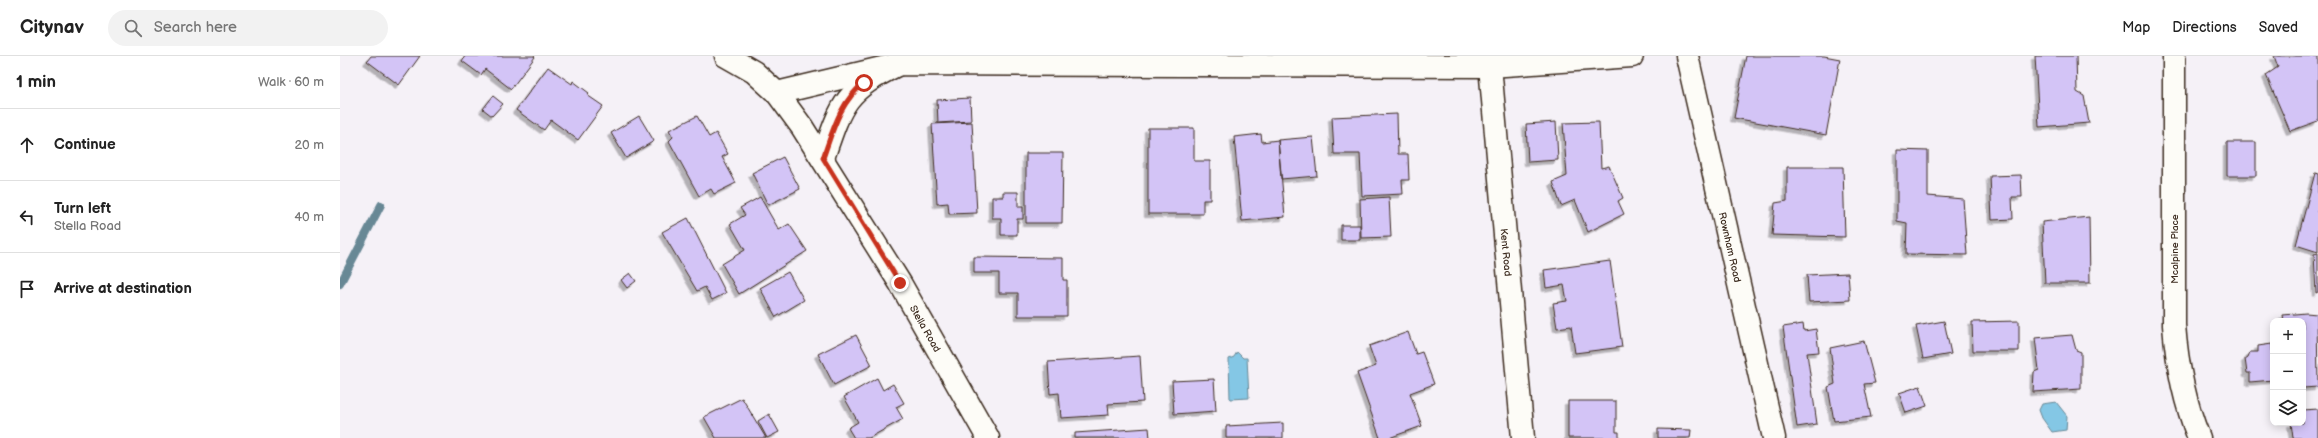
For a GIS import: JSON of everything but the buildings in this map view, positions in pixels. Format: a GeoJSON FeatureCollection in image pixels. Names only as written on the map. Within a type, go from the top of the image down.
{"type":"FeatureCollection","features":[{"type":"Feature","properties":{"kind":"street","name":"Stella Road"},"geometry":{"type":"LineString","coordinates":[[726,56],[754,72],[777,93],[823,158],[900,283],[988,438]]}},
{"type":"Feature","properties":{"kind":"street"},"geometry":{"type":"LineString","coordinates":[[777,93],[899,64],[1490,66],[1632,56]]}},
{"type":"Feature","properties":{"kind":"street","name":"Rownham Road"},"geometry":{"type":"LineString","coordinates":[[1687,56],[1774,438]]}},
{"type":"Feature","properties":{"kind":"street","name":"Mcalpine Place"},"geometry":{"type":"LineString","coordinates":[[2174,56],[2174,326],[2178,368],[2192,421],[2199,438]]}},
{"type":"Feature","properties":{"kind":"street"},"geometry":{"type":"LineString","coordinates":[[823,158],[840,112],[854,91],[876,76],[899,64]]}},
{"type":"Feature","properties":{"kind":"street","name":"Kent Road"},"geometry":{"type":"LineString","coordinates":[[1490,66],[1523,438]]}},
{"type":"Feature","properties":{"kind":"water"},"geometry":{"type":"Polygon","coordinates":[[[1237,352],[1243,358],[1247,358],[1249,398],[1230,399],[1229,359],[1234,357],[1237,352]]]}},
{"type":"Feature","properties":{"kind":"water"},"geometry":{"type":"Polygon","coordinates":[[[2056,402],[2067,416],[2066,430],[2052,432],[2042,418],[2039,410],[2042,404],[2056,402]]]}},
{"type":"Feature","properties":{"kind":"waterway"},"geometry":{"type":"LineString","coordinates":[[340,284],[381,205]]}},
{"type":"Feature","properties":{"kind":"route"},"geometry":{"type":"LineString","coordinates":[[864,83],[854,91],[840,112],[834,124],[823,158],[900,283]]}}]}
